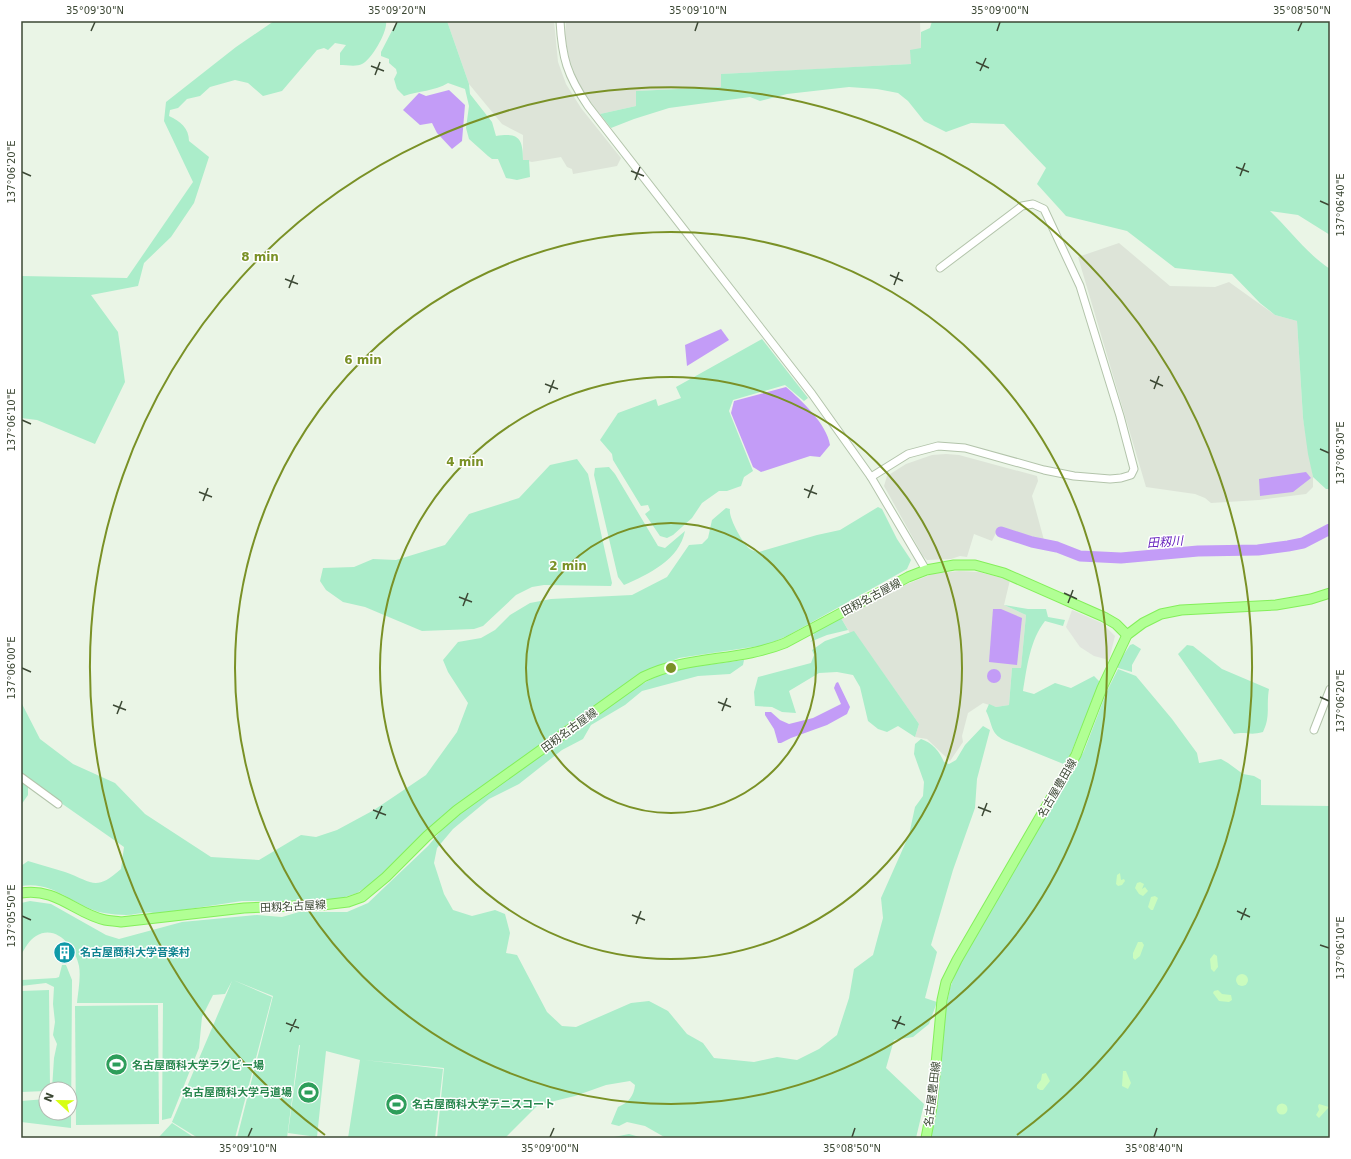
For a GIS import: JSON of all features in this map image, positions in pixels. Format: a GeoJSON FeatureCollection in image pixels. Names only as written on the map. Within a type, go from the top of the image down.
{"type":"FeatureCollection","features":[{"type":"Feature","properties":{"kind":"main road","name":"田籾名古屋線"},"geometry":{"type":"LineString","coordinates":[[21,893],[40,893],[64,900],[104,920],[120,922],[244,908],[323,905],[348,902],[362,897],[371,890],[427,836],[458,810],[642,677],[660,669],[678,664],[768,650],[785,643],[908,577],[926,570],[954,564],[975,565],[1004,573],[1104,617],[1116,624],[1127,635]]}},
{"type":"Feature","properties":{"kind":"main road"},"geometry":{"type":"LineString","coordinates":[[1127,635],[1161,614],[1181,610],[1276,605],[1311,599],[1330,593]]}},
{"type":"Feature","properties":{"kind":"main road","name":"名古屋豊田線"},"geometry":{"type":"LineString","coordinates":[[926,1138],[932,1107],[942,1000],[946,982],[957,960],[1076,756],[1102,688],[1127,635]]}},
{"type":"Feature","properties":{"kind":"street"},"geometry":{"type":"LineString","coordinates":[[560,21],[561,42],[567,70],[574,85],[588,106],[812,394],[871,477],[926,570]]}},
{"type":"Feature","properties":{"kind":"street"},"geometry":{"type":"LineString","coordinates":[[871,477],[908,454],[938,446],[965,448],[1036,468],[1074,476],[1121,478],[1131,475],[1134,469],[1120,416],[1080,286],[1044,209],[1033,204],[1022,206],[940,268]]}},
{"type":"Feature","properties":{"kind":"street"},"geometry":{"type":"LineString","coordinates":[[1314,730],[1330,689]]}},
{"type":"Feature","properties":{"kind":"street"},"geometry":{"type":"LineString","coordinates":[[21,777],[58,804]]}},
{"type":"Feature","properties":{"kind":"shaded area"},"geometry":{"type":"Polygon","coordinates":[[[274,21],[386,21],[386,26],[375,51],[360,65],[340,65],[340,53],[346,45],[335,43],[328,50],[324,48],[317,50],[282,91],[263,96],[248,83],[235,80],[210,87],[200,96],[187,99],[178,108],[170,110],[169,116],[177,120],[186,129],[189,136],[189,141],[209,157],[194,203],[171,237],[144,263],[138,286],[91,295],[118,332],[125,382],[95,444],[37,420],[21,418],[21,276],[127,278],[193,182],[164,121],[166,102],[236,47],[274,21]]]}},
{"type":"Feature","properties":{"kind":"shaded area"},"geometry":{"type":"Polygon","coordinates":[[[397,21],[447,21],[469,84],[470,94],[492,122],[496,136],[515,136],[521,142],[523,160],[529,160],[530,177],[517,180],[506,178],[498,159],[492,159],[469,139],[466,128],[469,106],[465,89],[448,83],[438,88],[404,96],[397,89],[394,79],[397,73],[396,69],[389,63],[389,59],[381,56],[381,52],[397,21]]]}},
{"type":"Feature","properties":{"kind":"shaded area"},"geometry":{"type":"Polygon","coordinates":[[[447,21],[554,21],[558,62],[566,84],[581,108],[621,158],[617,166],[573,174],[572,169],[567,167],[561,157],[532,162],[523,160],[523,135],[502,124],[469,84],[447,21]]]}},
{"type":"Feature","properties":{"kind":"shaded area"},"geometry":{"type":"Polygon","coordinates":[[[566,21],[920,21],[921,48],[911,64],[722,74],[722,87],[636,91],[636,106],[600,114],[587,98],[577,80],[569,58],[565,37],[566,21]]]}},
{"type":"Feature","properties":{"kind":"shaded area"},"geometry":{"type":"Polygon","coordinates":[[[932,21],[1330,21],[1330,235],[1298,215],[1270,211],[1313,256],[1330,269],[1330,489],[1326,489],[1313,477],[1308,454],[1303,418],[1297,321],[1275,315],[1260,303],[1232,274],[1175,268],[1127,231],[1066,216],[1037,184],[1046,168],[1004,124],[971,123],[946,132],[924,121],[908,101],[898,93],[877,89],[849,87],[787,94],[760,101],[750,97],[669,108],[611,128],[600,114],[636,106],[636,91],[721,87],[721,74],[911,64],[910,50],[921,48],[921,32],[930,28],[932,21]]]}},
{"type":"Feature","properties":{"kind":"shaded area"},"geometry":{"type":"Polygon","coordinates":[[[449,90],[465,105],[462,141],[452,149],[437,133],[432,123],[420,125],[403,110],[419,93],[426,96],[449,90]]]}},
{"type":"Feature","properties":{"kind":"shaded area"},"geometry":{"type":"Polygon","coordinates":[[[1119,243],[1170,286],[1215,287],[1229,282],[1275,315],[1297,321],[1303,418],[1313,477],[1313,487],[1306,494],[1259,500],[1211,503],[1205,498],[1195,494],[1146,487],[1078,257],[1119,243]]]}},
{"type":"Feature","properties":{"kind":"shaded area"},"geometry":{"type":"Polygon","coordinates":[[[721,329],[729,340],[687,366],[685,345],[721,329]]]}},
{"type":"Feature","properties":{"kind":"shaded area"},"geometry":{"type":"Polygon","coordinates":[[[762,339],[808,398],[804,401],[785,385],[733,400],[729,411],[753,471],[744,477],[741,486],[727,491],[719,491],[702,503],[692,518],[673,535],[667,538],[660,536],[645,514],[650,510],[648,505],[641,506],[613,460],[612,454],[600,440],[618,413],[656,399],[658,406],[681,398],[676,387],[762,339]]]}},
{"type":"Feature","properties":{"kind":"shaded area"},"geometry":{"type":"Polygon","coordinates":[[[786,387],[819,421],[828,437],[830,445],[820,457],[810,456],[761,472],[753,467],[731,413],[734,401],[786,387]]]}},
{"type":"Feature","properties":{"kind":"shaded area"},"geometry":{"type":"Polygon","coordinates":[[[932,455],[959,455],[1037,476],[1038,481],[1032,496],[1044,540],[999,527],[992,541],[974,534],[967,557],[960,556],[951,559],[927,560],[923,556],[884,486],[887,476],[906,464],[932,455]]]}},
{"type":"Feature","properties":{"kind":"shaded area"},"geometry":{"type":"Polygon","coordinates":[[[577,459],[588,474],[612,583],[611,586],[544,585],[532,587],[516,595],[483,626],[474,629],[422,631],[365,607],[343,602],[326,590],[320,581],[323,568],[354,567],[373,559],[396,560],[445,545],[469,514],[519,498],[550,465],[577,459]]]}},
{"type":"Feature","properties":{"kind":"shaded area"},"geometry":{"type":"Polygon","coordinates":[[[609,467],[615,474],[658,546],[665,548],[685,531],[682,541],[670,558],[653,571],[624,585],[618,577],[594,475],[595,468],[609,467]]]}},
{"type":"Feature","properties":{"kind":"shaded area"},"geometry":{"type":"Polygon","coordinates":[[[1306,472],[1311,478],[1293,492],[1260,496],[1259,479],[1306,472]]]}},
{"type":"Feature","properties":{"kind":"shaded area"},"geometry":{"type":"Polygon","coordinates":[[[878,507],[882,509],[897,539],[911,560],[907,569],[787,636],[766,645],[679,658],[652,669],[626,683],[438,820],[377,880],[357,893],[339,899],[317,901],[242,901],[156,914],[145,913],[123,915],[93,910],[54,890],[44,887],[33,885],[21,886],[21,866],[28,861],[65,872],[88,882],[99,883],[105,881],[121,869],[124,847],[21,775],[21,702],[40,739],[73,764],[115,783],[145,814],[211,857],[259,860],[301,835],[316,837],[337,830],[374,810],[426,775],[457,732],[468,703],[448,672],[443,660],[458,642],[481,638],[495,630],[510,615],[530,603],[551,599],[632,595],[667,577],[689,545],[702,544],[708,538],[712,520],[726,508],[730,509],[731,518],[747,546],[753,551],[759,552],[817,535],[840,530],[878,507]]]}},
{"type":"Feature","properties":{"kind":"shaded area"},"geometry":{"type":"Polygon","coordinates":[[[959,571],[979,572],[1010,580],[1004,605],[1026,615],[1021,669],[1012,668],[1009,705],[996,707],[983,703],[968,713],[962,736],[963,742],[950,761],[927,739],[915,737],[919,724],[854,632],[850,633],[841,618],[895,589],[932,574],[959,571]]]}},
{"type":"Feature","properties":{"kind":"shaded area"},"geometry":{"type":"Polygon","coordinates":[[[1004,605],[1028,609],[1046,609],[1048,617],[1065,620],[1063,626],[1045,621],[1040,628],[1030,654],[1023,691],[1034,694],[1055,683],[1071,688],[1094,676],[1100,682],[1066,765],[1004,740],[996,734],[992,728],[986,711],[989,704],[996,707],[1009,705],[1012,668],[1021,668],[1026,615],[1004,605]]]}},
{"type":"Feature","properties":{"kind":"shaded area"},"geometry":{"type":"Polygon","coordinates":[[[993,609],[1001,609],[1022,618],[1017,665],[989,662],[993,609]]]}},
{"type":"Feature","properties":{"kind":"shaded area"},"geometry":{"type":"Polygon","coordinates":[[[1072,610],[1102,623],[1115,636],[1109,660],[1094,656],[1080,647],[1066,627],[1072,610]]]}},
{"type":"Feature","properties":{"kind":"shaded area"},"geometry":{"type":"Polygon","coordinates":[[[841,618],[848,630],[827,635],[810,642],[813,639],[814,632],[841,618]]]}},
{"type":"Feature","properties":{"kind":"shaded area"},"geometry":{"type":"Polygon","coordinates":[[[854,631],[919,724],[915,737],[898,726],[887,732],[878,729],[868,721],[860,687],[853,675],[837,672],[819,673],[789,691],[796,713],[782,712],[772,707],[755,706],[754,692],[758,677],[811,663],[814,655],[812,650],[825,641],[854,631]]]}},
{"type":"Feature","properties":{"kind":"shaded area"},"geometry":{"type":"Polygon","coordinates":[[[1133,644],[1141,649],[1132,665],[1132,672],[1118,668],[1117,665],[1130,645],[1133,644]]]}},
{"type":"Feature","properties":{"kind":"shaded area"},"geometry":{"type":"Polygon","coordinates":[[[1187,645],[1193,646],[1222,669],[1269,689],[1268,716],[1263,732],[1254,734],[1234,734],[1178,654],[1187,645]]]}},
{"type":"Feature","properties":{"kind":"shaded area"},"geometry":{"type":"Polygon","coordinates":[[[744,660],[743,665],[730,674],[698,676],[642,691],[625,705],[591,725],[583,739],[562,750],[519,784],[489,799],[453,829],[437,848],[434,863],[444,894],[453,910],[472,916],[495,910],[505,914],[510,933],[506,953],[517,955],[547,1012],[562,1026],[576,1027],[631,1003],[649,1001],[668,1011],[687,1034],[703,1043],[714,1058],[754,1062],[777,1057],[797,1060],[819,1049],[837,1035],[849,998],[854,969],[873,955],[883,918],[881,898],[909,835],[915,807],[923,796],[924,782],[914,754],[915,744],[921,739],[929,743],[938,751],[944,762],[949,764],[956,760],[965,745],[983,726],[990,730],[977,779],[975,808],[953,870],[931,945],[937,952],[925,998],[937,1002],[929,1024],[913,1037],[894,1040],[886,1068],[924,1104],[916,1138],[666,1138],[645,1126],[627,1122],[619,1126],[611,1124],[618,1107],[628,1101],[632,1096],[635,1085],[630,1081],[606,1085],[575,1096],[538,1105],[505,1138],[437,1138],[444,1068],[364,1060],[443,1069],[435,1138],[348,1138],[360,1060],[326,1051],[317,1137],[288,1133],[300,1045],[287,1138],[237,1138],[273,996],[233,980],[272,997],[235,1138],[198,1138],[172,1122],[232,981],[225,994],[213,995],[202,1017],[199,1048],[171,1118],[162,1120],[163,1003],[77,1003],[80,970],[74,952],[64,939],[51,933],[43,933],[36,936],[27,944],[21,955],[21,903],[30,901],[51,904],[106,935],[119,939],[182,922],[257,915],[282,917],[299,912],[347,912],[368,903],[428,846],[445,826],[474,802],[635,688],[659,675],[675,669],[744,660]]]}},
{"type":"Feature","properties":{"kind":"shaded area"},"geometry":{"type":"Polygon","coordinates":[[[991,669],[997,669],[1001,673],[1001,679],[997,683],[991,683],[987,679],[987,673],[991,669]]]}},
{"type":"Feature","properties":{"kind":"shaded area"},"geometry":{"type":"Polygon","coordinates":[[[1118,669],[1136,676],[1172,719],[1197,753],[1199,763],[1221,759],[1243,774],[1254,776],[1261,780],[1261,805],[1330,806],[1330,1138],[931,1138],[943,1023],[950,988],[960,962],[1084,751],[1107,691],[1118,669]]]}},
{"type":"Feature","properties":{"kind":"shaded area"},"geometry":{"type":"Polygon","coordinates":[[[838,682],[850,707],[847,714],[827,725],[778,743],[774,729],[765,715],[765,712],[771,712],[780,720],[789,724],[813,718],[841,704],[834,688],[838,682]]]}},
{"type":"Feature","properties":{"kind":"shaded area"},"geometry":{"type":"Polygon","coordinates":[[[21,780],[28,786],[28,795],[21,805],[21,780]]]}},
{"type":"Feature","properties":{"kind":"shaded area"},"geometry":{"type":"Polygon","coordinates":[[[62,965],[66,965],[72,980],[71,1081],[53,1081],[54,1058],[57,1044],[53,1035],[55,1022],[53,1004],[54,987],[46,983],[21,986],[21,980],[59,977],[62,965]]]}},
{"type":"Feature","properties":{"kind":"shaded area"},"geometry":{"type":"Polygon","coordinates":[[[49,990],[50,1081],[38,1081],[38,1091],[21,1092],[21,991],[49,990]]]}},
{"type":"Feature","properties":{"kind":"shaded area","name":"名古屋商科大学ラグビー場"},"geometry":{"type":"Polygon","coordinates":[[[158,1005],[159,1124],[76,1125],[76,1121],[78,1121],[78,1081],[76,1081],[75,1006],[158,1005]]]}},
{"type":"Feature","properties":{"kind":"shaded area"},"geometry":{"type":"Polygon","coordinates":[[[38,1100],[38,1121],[71,1121],[71,1128],[21,1122],[21,1101],[38,1100]]]}},
{"type":"Feature","properties":{"kind":"shaded area"},"geometry":{"type":"Polygon","coordinates":[[[172,1123],[195,1138],[159,1137],[172,1123]]]}},
{"type":"Feature","properties":{"kind":"shaded area"},"geometry":{"type":"Polygon","coordinates":[[[629,1134],[643,1138],[612,1138],[614,1137],[629,1134]]]}},
{"type":"Feature","properties":{"kind":"sand"},"geometry":{"type":"Polygon","coordinates":[[[1120,873],[1121,880],[1124,879],[1125,881],[1122,885],[1118,886],[1116,884],[1117,875],[1120,873]]]}},
{"type":"Feature","properties":{"kind":"sand"},"geometry":{"type":"Polygon","coordinates":[[[1140,882],[1144,884],[1142,889],[1145,887],[1148,891],[1143,896],[1139,894],[1135,888],[1137,883],[1140,882]]]}},
{"type":"Feature","properties":{"kind":"sand"},"geometry":{"type":"Polygon","coordinates":[[[1155,896],[1158,898],[1153,910],[1151,910],[1148,907],[1151,897],[1155,896]]]}},
{"type":"Feature","properties":{"kind":"sand"},"geometry":{"type":"Polygon","coordinates":[[[1138,942],[1142,942],[1144,945],[1140,956],[1135,960],[1133,958],[1133,953],[1138,942]]]}},
{"type":"Feature","properties":{"kind":"sand"},"geometry":{"type":"Polygon","coordinates":[[[1214,954],[1217,956],[1218,967],[1214,972],[1211,969],[1210,959],[1214,954]]]}},
{"type":"Feature","properties":{"kind":"sand"},"geometry":{"type":"Polygon","coordinates":[[[1240,974],[1244,974],[1248,980],[1244,986],[1240,986],[1236,982],[1236,978],[1240,974]]]}},
{"type":"Feature","properties":{"kind":"sand"},"geometry":{"type":"Polygon","coordinates":[[[1218,990],[1222,994],[1231,995],[1232,1000],[1229,1002],[1219,1001],[1213,993],[1214,991],[1218,990]]]}},
{"type":"Feature","properties":{"kind":"sand"},"geometry":{"type":"Polygon","coordinates":[[[1123,1071],[1126,1071],[1131,1083],[1128,1089],[1122,1086],[1123,1071]]]}},
{"type":"Feature","properties":{"kind":"sand"},"geometry":{"type":"Polygon","coordinates":[[[1046,1073],[1050,1081],[1043,1090],[1040,1090],[1037,1088],[1037,1085],[1041,1080],[1042,1074],[1046,1073]]]}},
{"type":"Feature","properties":{"kind":"sand"},"geometry":{"type":"Polygon","coordinates":[[[1282,1103],[1286,1105],[1288,1109],[1286,1113],[1282,1115],[1278,1113],[1276,1109],[1278,1105],[1282,1103]]]}},
{"type":"Feature","properties":{"kind":"sand"},"geometry":{"type":"Polygon","coordinates":[[[1319,1104],[1329,1107],[1319,1118],[1316,1115],[1319,1110],[1319,1104]]]}},
{"type":"Feature","properties":{"kind":"waterway","name":"田籾川"},"geometry":{"type":"LineString","coordinates":[[1001,532],[1032,542],[1057,547],[1080,556],[1121,558],[1198,551],[1258,550],[1288,546],[1303,543],[1330,529]]}},
{"type":"Feature","properties":{"kind":"place","name":"名古屋商科大学音楽村"},"geometry":{"type":"Point","coordinates":[64,952]}},
{"type":"Feature","properties":{"kind":"place","name":"名古屋商科大学ラグビー場"},"geometry":{"type":"Point","coordinates":[117,1065]}},
{"type":"Feature","properties":{"kind":"place","name":"名古屋商科大学弓道場"},"geometry":{"type":"Point","coordinates":[308,1092]}},
{"type":"Feature","properties":{"kind":"place","name":"名古屋商科大学テニスコート"},"geometry":{"type":"Point","coordinates":[396,1104]}}]}
